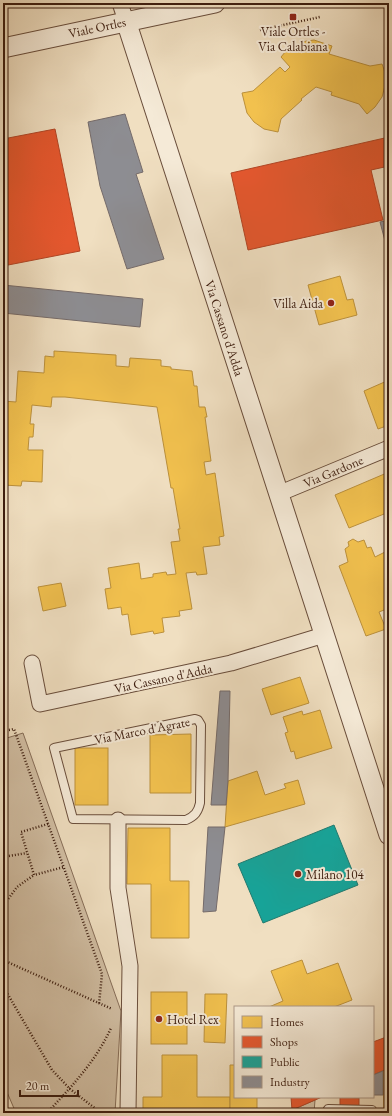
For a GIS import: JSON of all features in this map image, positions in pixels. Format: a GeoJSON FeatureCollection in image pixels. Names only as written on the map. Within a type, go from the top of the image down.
{"type":"FeatureCollection","features":[{"type":"Feature","properties":{"kind":"street"},"geometry":{"type":"LineString","coordinates":[[120,3],[126,21]]}},
{"type":"Feature","properties":{"kind":"street","name":"Viale Ortles"},"geometry":{"type":"LineString","coordinates":[[3,48],[215,3]]}},
{"type":"Feature","properties":{"kind":"street","name":"Via Cassano d'Adda"},"geometry":{"type":"LineString","coordinates":[[126,21],[389,835]]}},
{"type":"Feature","properties":{"kind":"street","name":"Via Gardone"},"geometry":{"type":"LineString","coordinates":[[278,494],[389,448]]}},
{"type":"Feature","properties":{"kind":"street","name":"Via Cassano d'Adda"},"geometry":{"type":"LineString","coordinates":[[32,663],[40,704],[231,663],[324,635]]}},
{"type":"Feature","properties":{"kind":"street"},"geometry":{"type":"LineString","coordinates":[[118,820],[118,888],[130,966],[124,1011],[128,1113]]}},
{"type":"Feature","properties":{"kind":"lane","name":"Via Marco d'Agrate"},"geometry":{"type":"LineString","coordinates":[[198,720],[201,725],[200,803],[198,811],[193,817],[186,820],[118,820],[73,819],[54,748],[198,720]]}},
{"type":"Feature","properties":{"kind":"lane"},"geometry":{"type":"LineString","coordinates":[[326,1113],[328,1109],[372,1110],[372,1113]]}},
{"type":"Feature","properties":{"kind":"path"},"geometry":{"type":"LineString","coordinates":[[3,7],[25,3]]}},
{"type":"Feature","properties":{"kind":"path"},"geometry":{"type":"LineString","coordinates":[[260,30],[320,17]]}},
{"type":"Feature","properties":{"kind":"path"},"geometry":{"type":"LineString","coordinates":[[3,731],[14,729],[64,867],[102,974],[100,1004]]}},
{"type":"Feature","properties":{"kind":"path"},"geometry":{"type":"LineString","coordinates":[[34,876],[21,832],[48,824]]}},
{"type":"Feature","properties":{"kind":"path"},"geometry":{"type":"LineString","coordinates":[[3,857],[27,853]]}},
{"type":"Feature","properties":{"kind":"path"},"geometry":{"type":"LineString","coordinates":[[3,906],[17,887],[34,876],[64,867]]}},
{"type":"Feature","properties":{"kind":"path"},"geometry":{"type":"LineString","coordinates":[[3,960],[100,1004],[124,1011],[88,1068],[47,1113]]}},
{"type":"Feature","properties":{"kind":"path"},"geometry":{"type":"LineString","coordinates":[[3,986],[52,1070],[70,1089],[100,1113]]}},
{"type":"Feature","properties":{"kind":"shaded area"},"geometry":{"type":"Polygon","coordinates":[[[3,722],[7,738],[23,733],[121,1011],[115,1113],[16,1113],[3,1083],[3,722]]]}},
{"type":"Feature","properties":{"kind":"shaded area"},"geometry":{"type":"Polygon","coordinates":[[[315,1100],[314,1113],[292,1113],[292,1110],[315,1100]]]}},
{"type":"Feature","properties":{"kind":"building: Homes"},"geometry":{"type":"Polygon","coordinates":[[[314,40],[332,46],[329,54],[370,66],[382,64],[387,78],[382,97],[375,107],[367,114],[359,104],[331,95],[332,92],[316,87],[301,99],[302,100],[281,119],[278,132],[264,129],[254,122],[247,113],[242,93],[253,91],[280,67],[285,72],[290,67],[281,57],[286,51],[301,42],[314,40]]]}},
{"type":"Feature","properties":{"kind":"building: Homes"},"geometry":{"type":"Polygon","coordinates":[[[340,276],[347,300],[353,299],[357,315],[319,325],[308,285],[340,276]]]}},
{"type":"Feature","properties":{"kind":"building: Homes"},"geometry":{"type":"Polygon","coordinates":[[[54,351],[116,355],[116,366],[129,367],[130,358],[161,360],[161,366],[171,367],[171,369],[192,371],[194,386],[197,386],[199,407],[205,407],[207,417],[205,417],[211,461],[204,462],[206,475],[215,473],[224,536],[219,537],[220,545],[203,547],[207,574],[197,575],[196,572],[186,573],[192,609],[179,611],[180,616],[162,618],[164,632],[154,634],[153,631],[131,635],[128,614],[122,615],[121,607],[108,609],[105,589],[111,588],[108,568],[139,563],[141,579],[153,577],[153,574],[166,572],[167,575],[176,574],[171,542],[180,541],[178,529],[180,529],[173,488],[171,488],[157,407],[65,397],[52,397],[51,407],[32,405],[30,424],[34,424],[33,437],[29,437],[28,450],[43,450],[42,482],[22,481],[21,486],[3,485],[3,401],[16,402],[18,371],[44,373],[45,356],[54,357],[54,351]]]}},
{"type":"Feature","properties":{"kind":"building: Homes"},"geometry":{"type":"Polygon","coordinates":[[[389,380],[389,425],[378,429],[364,391],[389,380]]]}},
{"type":"Feature","properties":{"kind":"building: Homes"},"geometry":{"type":"Polygon","coordinates":[[[389,472],[389,512],[349,528],[335,495],[389,472]]]}},
{"type":"Feature","properties":{"kind":"building: Homes"},"geometry":{"type":"Polygon","coordinates":[[[353,539],[358,542],[364,540],[367,548],[371,547],[375,557],[387,551],[389,557],[389,608],[379,612],[386,629],[366,636],[339,566],[348,562],[345,549],[349,546],[348,542],[353,539]]]}},
{"type":"Feature","properties":{"kind":"building: Homes"},"geometry":{"type":"Polygon","coordinates":[[[61,583],[66,606],[43,611],[38,587],[61,583]]]}},
{"type":"Feature","properties":{"kind":"building: Homes"},"geometry":{"type":"Polygon","coordinates":[[[300,677],[309,703],[271,715],[262,689],[300,677]]]}},
{"type":"Feature","properties":{"kind":"building: Homes"},"geometry":{"type":"Polygon","coordinates":[[[320,710],[332,748],[296,759],[294,751],[291,752],[285,733],[288,732],[283,717],[302,711],[303,715],[320,710]]]}},
{"type":"Feature","properties":{"kind":"building: Homes"},"geometry":{"type":"Polygon","coordinates":[[[191,734],[191,793],[150,793],[150,735],[191,734]]]}},
{"type":"Feature","properties":{"kind":"building: Homes"},"geometry":{"type":"Polygon","coordinates":[[[75,748],[108,748],[108,805],[75,805],[75,748]]]}},
{"type":"Feature","properties":{"kind":"building: Homes"},"geometry":{"type":"Polygon","coordinates":[[[257,771],[265,795],[286,788],[284,784],[298,780],[305,804],[225,827],[228,781],[257,771]]]}},
{"type":"Feature","properties":{"kind":"building: Homes"},"geometry":{"type":"Polygon","coordinates":[[[128,828],[170,828],[170,881],[189,881],[189,938],[151,938],[151,884],[127,884],[128,828]]]}},
{"type":"Feature","properties":{"kind":"building: Homes"},"geometry":{"type":"Polygon","coordinates":[[[302,960],[307,974],[338,963],[352,1000],[337,1006],[271,1006],[283,1001],[271,971],[302,960]]]}},
{"type":"Feature","properties":{"kind":"building: Homes"},"geometry":{"type":"Polygon","coordinates":[[[151,992],[187,992],[187,1044],[151,1044],[151,992]]]}},
{"type":"Feature","properties":{"kind":"building: Homes"},"geometry":{"type":"Polygon","coordinates":[[[205,994],[227,994],[225,1043],[204,1042],[205,994]]]}},
{"type":"Feature","properties":{"kind":"building: Homes"},"geometry":{"type":"Polygon","coordinates":[[[162,1055],[197,1055],[197,1097],[230,1097],[230,1113],[143,1113],[143,1097],[162,1097],[162,1055]]]}},
{"type":"Feature","properties":{"kind":"building: Homes"},"geometry":{"type":"Polygon","coordinates":[[[230,1065],[234,1065],[234,1098],[257,1098],[257,1113],[230,1113],[230,1065]]]}},
{"type":"Feature","properties":{"kind":"building: Homes"},"geometry":{"type":"Polygon","coordinates":[[[383,1071],[389,1071],[389,1113],[384,1113],[383,1071]]]}},
{"type":"Feature","properties":{"kind":"building: Shops"},"geometry":{"type":"Polygon","coordinates":[[[55,129],[80,251],[3,266],[3,139],[55,129]]]}},
{"type":"Feature","properties":{"kind":"building: Shops"},"geometry":{"type":"Polygon","coordinates":[[[389,137],[389,166],[371,170],[383,220],[248,250],[231,173],[389,137]]]}},
{"type":"Feature","properties":{"kind":"building: Shops"},"geometry":{"type":"Polygon","coordinates":[[[389,1036],[389,1068],[374,1075],[374,1042],[389,1036]]]}},
{"type":"Feature","properties":{"kind":"building: Shops"},"geometry":{"type":"Polygon","coordinates":[[[291,1098],[320,1098],[292,1110],[291,1098]]]}},
{"type":"Feature","properties":{"kind":"building: Shops"},"geometry":{"type":"Polygon","coordinates":[[[340,1098],[359,1098],[359,1113],[340,1112],[340,1098]]]}},
{"type":"Feature","properties":{"kind":"building: Public","name":"Milano 104"},"geometry":{"type":"Polygon","coordinates":[[[334,825],[358,885],[263,923],[238,864],[334,825]]]}},
{"type":"Feature","properties":{"kind":"building: Industry"},"geometry":{"type":"Polygon","coordinates":[[[125,114],[143,172],[136,174],[164,259],[127,269],[100,186],[88,122],[125,114]]]}},
{"type":"Feature","properties":{"kind":"building: Industry"},"geometry":{"type":"Polygon","coordinates":[[[389,220],[389,256],[380,222],[389,220]]]}},
{"type":"Feature","properties":{"kind":"building: Industry"},"geometry":{"type":"Polygon","coordinates":[[[3,285],[143,299],[140,327],[3,313],[3,285]]]}},
{"type":"Feature","properties":{"kind":"building: Industry"},"geometry":{"type":"Polygon","coordinates":[[[220,691],[230,691],[228,781],[226,805],[211,805],[220,691]]]}},
{"type":"Feature","properties":{"kind":"building: Industry"},"geometry":{"type":"Polygon","coordinates":[[[208,827],[225,827],[216,911],[203,912],[208,827]]]}},
{"type":"Feature","properties":{"kind":"building: Industry"},"geometry":{"type":"Polygon","coordinates":[[[383,1071],[383,1095],[374,1095],[374,1075],[383,1071]]]}},
{"type":"Feature","properties":{"kind":"place","name":"Viale Ortles - Via Calabiana"},"geometry":{"type":"Point","coordinates":[293,17]}},
{"type":"Feature","properties":{"kind":"place","name":"Villa Aida"},"geometry":{"type":"Point","coordinates":[331,303]}},
{"type":"Feature","properties":{"kind":"place","name":"Milano 104"},"geometry":{"type":"Point","coordinates":[298,874]}},
{"type":"Feature","properties":{"kind":"place","name":"Hotel Rex"},"geometry":{"type":"Point","coordinates":[159,1019]}}]}
